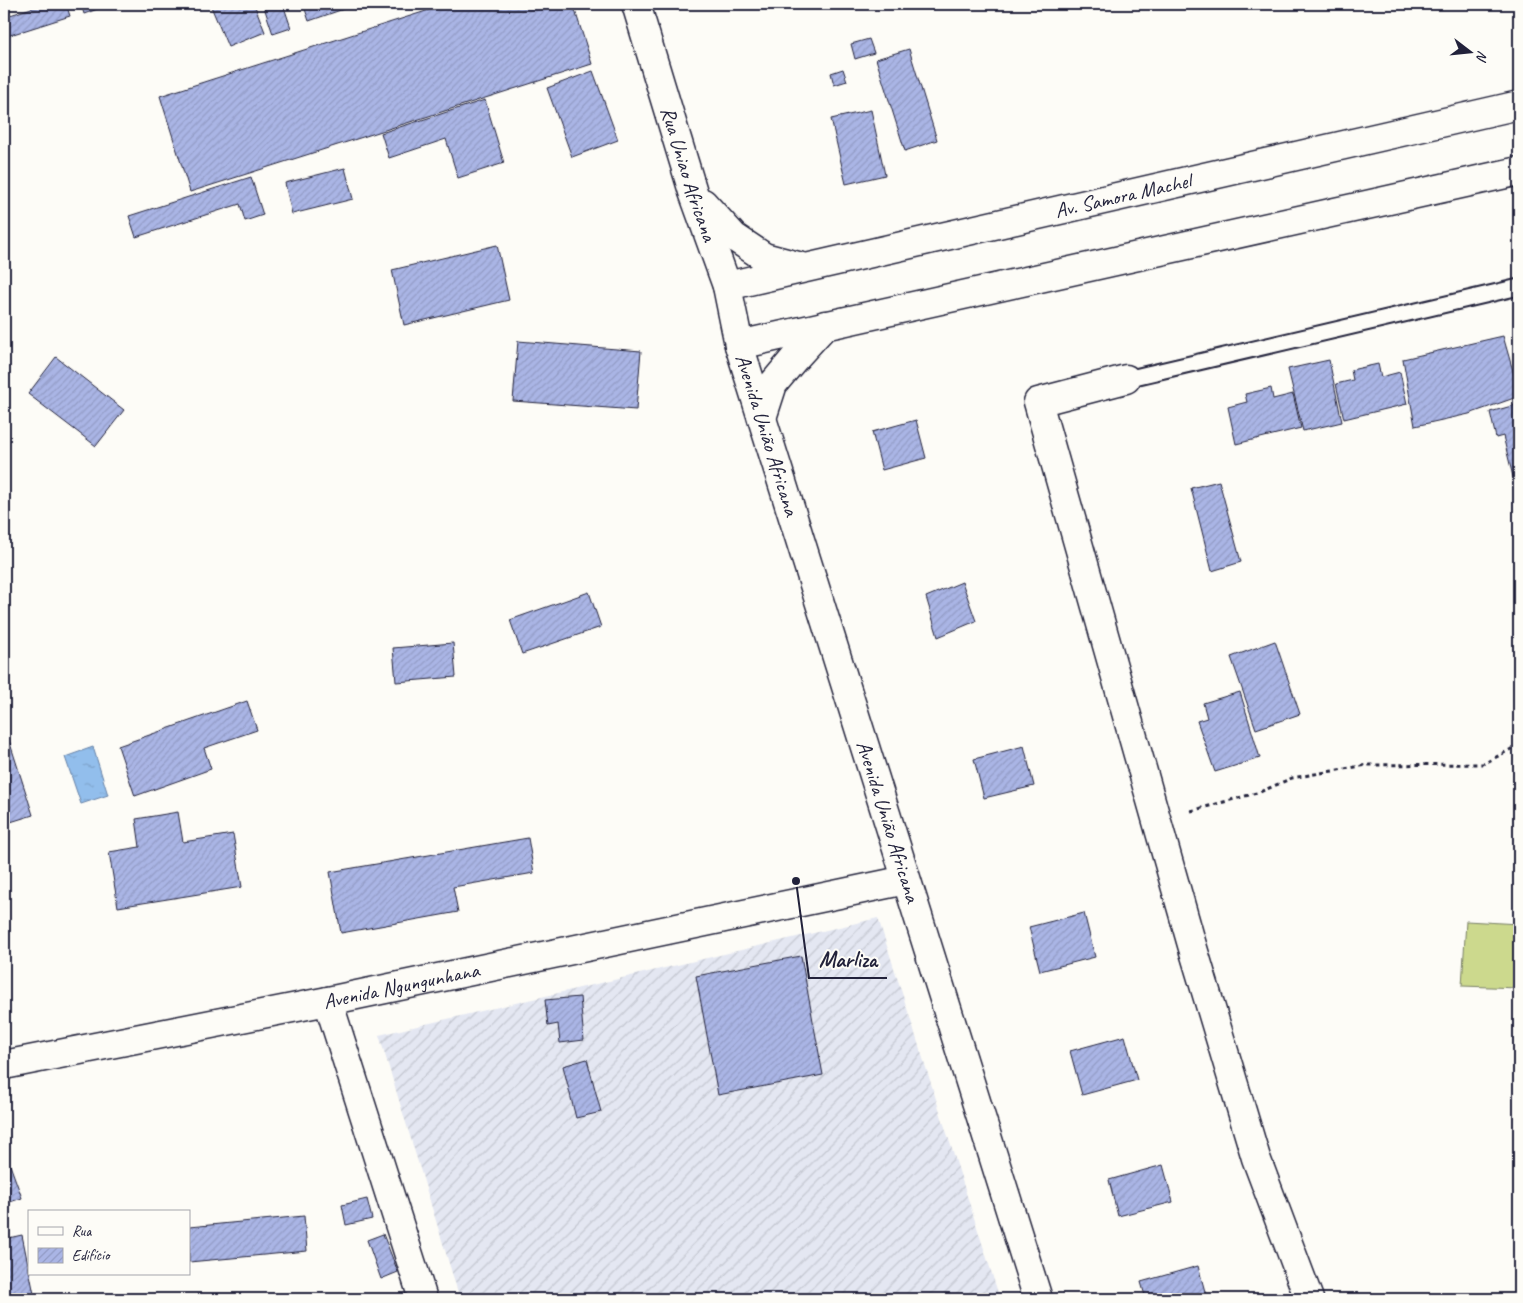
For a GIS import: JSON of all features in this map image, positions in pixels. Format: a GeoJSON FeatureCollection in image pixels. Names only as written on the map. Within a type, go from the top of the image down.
{"type":"FeatureCollection","features":[{"type":"Feature","properties":{"kind":"main road","name":"Rua Uniao Africana"},"geometry":{"type":"LineString","coordinates":[[636,4],[693,192],[727,286],[739,345]]}},
{"type":"Feature","properties":{"kind":"main road","name":"Av. Samora Machel"},"geometry":{"type":"LineString","coordinates":[[727,286],[1519,105]]}},
{"type":"Feature","properties":{"kind":"main road"},"geometry":{"type":"LineString","coordinates":[[739,345],[1519,171]]}},
{"type":"Feature","properties":{"kind":"main road"},"geometry":{"type":"LineString","coordinates":[[693,192],[734,237],[764,257],[806,268]]}},
{"type":"Feature","properties":{"kind":"main road"},"geometry":{"type":"LineString","coordinates":[[762,418],[773,384],[825,325]]}},
{"type":"Feature","properties":{"kind":"main road","name":"Avenida União Africana"},"geometry":{"type":"LineString","coordinates":[[739,345],[1038,1299]]}},
{"type":"Feature","properties":{"kind":"main road"},"geometry":{"type":"LineString","coordinates":[[1126,379],[1038,402],[1192,945],[1256,1158],[1309,1299]]}},
{"type":"Feature","properties":{"kind":"main road","name":"Avenida Ngungunhana"},"geometry":{"type":"LineString","coordinates":[[4,1065],[906,880]]}},
{"type":"Feature","properties":{"kind":"main road"},"geometry":{"type":"LineString","coordinates":[[328,1000],[423,1299]]}},
{"type":"Feature","properties":{"kind":"lane"},"geometry":{"type":"LineString","coordinates":[[1126,379],[1519,287]]}},
{"type":"Feature","properties":{"kind":"path"},"geometry":{"type":"LineString","coordinates":[[1191,811],[1260,792],[1292,778],[1367,765],[1483,764],[1519,745]]}},
{"type":"Feature","properties":{"kind":"shaded area"},"geometry":{"type":"Polygon","coordinates":[[[878,918],[1000,1299],[460,1299],[379,1035],[878,918]]]}},
{"type":"Feature","properties":{"kind":"green space"},"geometry":{"type":"Polygon","coordinates":[[[1466,921],[1519,924],[1519,988],[1462,986],[1466,921]]]}},
{"type":"Feature","properties":{"kind":"water"},"geometry":{"type":"Polygon","coordinates":[[[93,747],[108,795],[81,804],[65,757],[93,747]]]}},
{"type":"Feature","properties":{"kind":"building"},"geometry":{"type":"Polygon","coordinates":[[[44,4],[66,4],[70,16],[4,37],[4,17],[44,4]]]}},
{"type":"Feature","properties":{"kind":"building"},"geometry":{"type":"Polygon","coordinates":[[[81,4],[111,4],[84,14],[81,4]]]}},
{"type":"Feature","properties":{"kind":"building"},"geometry":{"type":"Polygon","coordinates":[[[210,4],[254,4],[265,32],[228,47],[210,4]]]}},
{"type":"Feature","properties":{"kind":"building"},"geometry":{"type":"Polygon","coordinates":[[[263,4],[283,4],[291,28],[273,34],[263,4]]]}},
{"type":"Feature","properties":{"kind":"building"},"geometry":{"type":"Polygon","coordinates":[[[310,4],[358,4],[309,21],[304,6],[310,4]]]}},
{"type":"Feature","properties":{"kind":"building"},"geometry":{"type":"Polygon","coordinates":[[[448,4],[573,4],[592,64],[190,192],[160,96],[448,4]]]}},
{"type":"Feature","properties":{"kind":"building"},"geometry":{"type":"Polygon","coordinates":[[[869,39],[874,53],[855,59],[851,44],[869,39]]]}},
{"type":"Feature","properties":{"kind":"building"},"geometry":{"type":"Polygon","coordinates":[[[909,49],[937,140],[905,151],[876,59],[909,49]]]}},
{"type":"Feature","properties":{"kind":"building"},"geometry":{"type":"Polygon","coordinates":[[[843,69],[847,81],[834,85],[831,73],[843,69]]]}},
{"type":"Feature","properties":{"kind":"building"},"geometry":{"type":"Polygon","coordinates":[[[593,71],[618,140],[572,157],[547,88],[593,71]]]}},
{"type":"Feature","properties":{"kind":"building"},"geometry":{"type":"Polygon","coordinates":[[[485,100],[504,163],[458,178],[446,139],[389,158],[381,133],[485,100]]]}},
{"type":"Feature","properties":{"kind":"building"},"geometry":{"type":"Polygon","coordinates":[[[871,110],[885,175],[846,184],[831,119],[871,110]]]}},
{"type":"Feature","properties":{"kind":"building"},"geometry":{"type":"Polygon","coordinates":[[[345,168],[353,199],[292,214],[285,183],[345,168]]]}},
{"type":"Feature","properties":{"kind":"building"},"geometry":{"type":"Polygon","coordinates":[[[251,177],[263,215],[245,221],[240,204],[136,237],[129,216],[251,177]]]}},
{"type":"Feature","properties":{"kind":"building"},"geometry":{"type":"Polygon","coordinates":[[[497,245],[509,300],[404,325],[392,270],[497,245]]]}},
{"type":"Feature","properties":{"kind":"building"},"geometry":{"type":"Polygon","coordinates":[[[1503,336],[1515,378],[1517,397],[1469,414],[1415,426],[1403,359],[1503,336]]]}},
{"type":"Feature","properties":{"kind":"building"},"geometry":{"type":"Polygon","coordinates":[[[518,341],[641,351],[636,410],[513,401],[518,341]]]}},
{"type":"Feature","properties":{"kind":"building"},"geometry":{"type":"Polygon","coordinates":[[[56,357],[124,410],[96,446],[28,394],[56,357]]]}},
{"type":"Feature","properties":{"kind":"building"},"geometry":{"type":"Polygon","coordinates":[[[1329,360],[1342,422],[1303,431],[1288,369],[1329,360]]]}},
{"type":"Feature","properties":{"kind":"building"},"geometry":{"type":"Polygon","coordinates":[[[1378,364],[1381,377],[1400,372],[1407,404],[1344,419],[1336,384],[1353,380],[1351,370],[1378,364]]]}},
{"type":"Feature","properties":{"kind":"building"},"geometry":{"type":"Polygon","coordinates":[[[1271,388],[1273,399],[1293,394],[1301,428],[1236,444],[1228,407],[1247,402],[1245,394],[1271,388]]]}},
{"type":"Feature","properties":{"kind":"building"},"geometry":{"type":"Polygon","coordinates":[[[1519,404],[1519,501],[1503,436],[1496,438],[1490,412],[1519,404]]]}},
{"type":"Feature","properties":{"kind":"building"},"geometry":{"type":"Polygon","coordinates":[[[916,420],[926,458],[882,470],[872,432],[916,420]]]}},
{"type":"Feature","properties":{"kind":"building"},"geometry":{"type":"Polygon","coordinates":[[[1219,481],[1241,562],[1212,571],[1191,488],[1219,481]]]}},
{"type":"Feature","properties":{"kind":"building"},"geometry":{"type":"Polygon","coordinates":[[[962,582],[976,621],[938,637],[926,597],[962,582]]]}},
{"type":"Feature","properties":{"kind":"building"},"geometry":{"type":"Polygon","coordinates":[[[589,592],[601,627],[522,654],[510,620],[589,592]]]}},
{"type":"Feature","properties":{"kind":"building"},"geometry":{"type":"Polygon","coordinates":[[[1275,641],[1300,714],[1256,729],[1231,657],[1275,641]]]}},
{"type":"Feature","properties":{"kind":"building"},"geometry":{"type":"Polygon","coordinates":[[[453,643],[456,677],[396,682],[393,648],[453,643]]]}},
{"type":"Feature","properties":{"kind":"building"},"geometry":{"type":"Polygon","coordinates":[[[1240,692],[1260,758],[1215,772],[1197,721],[1207,718],[1203,703],[1240,692]]]}},
{"type":"Feature","properties":{"kind":"building"},"geometry":{"type":"Polygon","coordinates":[[[247,701],[257,730],[204,748],[211,769],[135,796],[118,746],[247,701]]]}},
{"type":"Feature","properties":{"kind":"building"},"geometry":{"type":"Polygon","coordinates":[[[8,737],[33,815],[4,824],[4,738],[8,737]]]}},
{"type":"Feature","properties":{"kind":"building"},"geometry":{"type":"Polygon","coordinates":[[[1024,746],[1034,786],[984,798],[974,759],[1024,746]]]}},
{"type":"Feature","properties":{"kind":"building"},"geometry":{"type":"Polygon","coordinates":[[[178,812],[183,842],[233,834],[242,887],[118,907],[109,852],[140,847],[136,819],[178,812]]]}},
{"type":"Feature","properties":{"kind":"building"},"geometry":{"type":"Polygon","coordinates":[[[528,838],[534,873],[453,887],[458,912],[341,933],[330,872],[528,838]]]}},
{"type":"Feature","properties":{"kind":"building"},"geometry":{"type":"Polygon","coordinates":[[[1084,913],[1095,957],[1040,971],[1029,927],[1084,913]]]}},
{"type":"Feature","properties":{"kind":"building"},"geometry":{"type":"Polygon","coordinates":[[[801,956],[823,1075],[718,1095],[696,976],[801,956]]]}},
{"type":"Feature","properties":{"kind":"building"},"geometry":{"type":"Polygon","coordinates":[[[580,997],[584,1040],[560,1043],[558,1024],[548,1026],[545,1000],[580,997]]]}},
{"type":"Feature","properties":{"kind":"building"},"geometry":{"type":"Polygon","coordinates":[[[1125,1036],[1137,1080],[1082,1095],[1070,1051],[1125,1036]]]}},
{"type":"Feature","properties":{"kind":"building"},"geometry":{"type":"Polygon","coordinates":[[[587,1059],[601,1112],[576,1118],[563,1066],[587,1059]]]}},
{"type":"Feature","properties":{"kind":"building"},"geometry":{"type":"Polygon","coordinates":[[[10,1165],[22,1198],[10,1202],[4,1182],[4,1168],[10,1165]]]}},
{"type":"Feature","properties":{"kind":"building"},"geometry":{"type":"Polygon","coordinates":[[[1163,1165],[1173,1202],[1118,1216],[1109,1180],[1163,1165]]]}},
{"type":"Feature","properties":{"kind":"building"},"geometry":{"type":"Polygon","coordinates":[[[367,1199],[372,1219],[346,1225],[342,1205],[367,1199]]]}},
{"type":"Feature","properties":{"kind":"building"},"geometry":{"type":"Polygon","coordinates":[[[304,1216],[307,1251],[190,1262],[190,1227],[304,1216]]]}},
{"type":"Feature","properties":{"kind":"building"},"geometry":{"type":"Polygon","coordinates":[[[383,1234],[398,1272],[381,1279],[367,1240],[383,1234]]]}},
{"type":"Feature","properties":{"kind":"building"},"geometry":{"type":"Polygon","coordinates":[[[22,1235],[28,1265],[28,1276],[30,1276],[35,1299],[4,1299],[4,1239],[22,1235]]]}},
{"type":"Feature","properties":{"kind":"building"},"geometry":{"type":"Polygon","coordinates":[[[1198,1266],[1207,1299],[1146,1299],[1141,1282],[1198,1266]]]}},
{"type":"Feature","properties":{"kind":"place","name":"Marliza"},"geometry":{"type":"Point","coordinates":[796,881]}}]}
